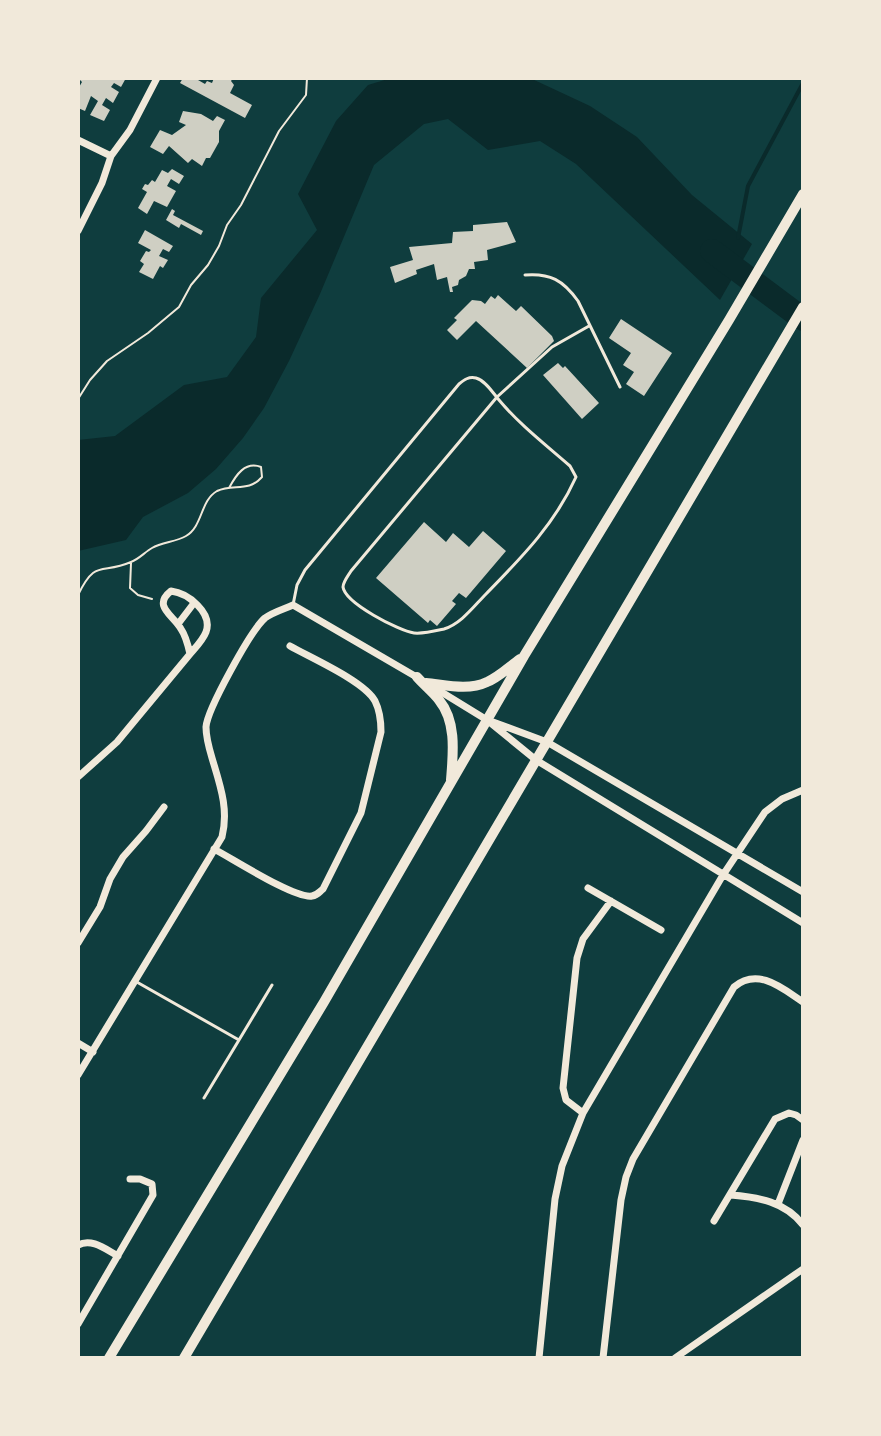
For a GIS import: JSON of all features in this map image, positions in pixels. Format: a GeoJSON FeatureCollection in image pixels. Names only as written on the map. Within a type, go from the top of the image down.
{"type":"FeatureCollection","features":[{"type":"Feature","properties":{"kind":"main road"},"geometry":{"type":"LineString","coordinates":[[109,1358],[324,1002],[524,656],[803,194]]}},
{"type":"Feature","properties":{"kind":"main road"},"geometry":{"type":"LineString","coordinates":[[184,1358],[803,307]]}},
{"type":"Feature","properties":{"kind":"main road"},"geometry":{"type":"LineString","coordinates":[[421,680],[463,687],[478,685],[494,678],[524,656]]}},
{"type":"Feature","properties":{"kind":"main road"},"geometry":{"type":"LineString","coordinates":[[421,680],[438,698],[450,723],[451,782]]}},
{"type":"Feature","properties":{"kind":"street"},"geometry":{"type":"LineString","coordinates":[[78,231],[102,183],[111,156],[137,117],[157,78]]}},
{"type":"Feature","properties":{"kind":"street"},"geometry":{"type":"LineString","coordinates":[[78,140],[111,156]]}},
{"type":"Feature","properties":{"kind":"street"},"geometry":{"type":"LineString","coordinates":[[78,777],[117,742],[190,654],[204,636],[208,623],[206,616],[181,593],[169,592],[163,602],[167,612],[184,632],[190,654]]}},
{"type":"Feature","properties":{"kind":"street"},"geometry":{"type":"LineString","coordinates":[[178,624],[194,603]]}},
{"type":"Feature","properties":{"kind":"street"},"geometry":{"type":"LineString","coordinates":[[78,1075],[222,837],[225,806],[207,740],[209,715],[251,633],[266,617],[293,605],[487,720],[536,760],[803,923]]}},
{"type":"Feature","properties":{"kind":"street"},"geometry":{"type":"LineString","coordinates":[[214,849],[276,884],[312,896],[323,889],[361,813],[381,732],[374,700],[360,685],[290,646]]}},
{"type":"Feature","properties":{"kind":"street"},"geometry":{"type":"LineString","coordinates":[[487,720],[547,742],[803,892]]}},
{"type":"Feature","properties":{"kind":"street"},"geometry":{"type":"LineString","coordinates":[[539,1358],[555,1199],[562,1166],[583,1113],[723,875],[765,812],[782,799],[803,790]]}},
{"type":"Feature","properties":{"kind":"street"},"geometry":{"type":"LineString","coordinates":[[78,943],[100,907],[110,879],[123,857],[164,807]]}},
{"type":"Feature","properties":{"kind":"street"},"geometry":{"type":"LineString","coordinates":[[588,888],[661,930]]}},
{"type":"Feature","properties":{"kind":"street"},"geometry":{"type":"LineString","coordinates":[[583,1113],[566,1100],[563,1088],[577,958],[580,944],[611,901]]}},
{"type":"Feature","properties":{"kind":"street"},"geometry":{"type":"LineString","coordinates":[[603,1358],[621,1200],[633,1159],[734,987],[749,978],[759,978],[803,1002]]}},
{"type":"Feature","properties":{"kind":"street"},"geometry":{"type":"LineString","coordinates":[[78,1043],[93,1052]]}},
{"type":"Feature","properties":{"kind":"street"},"geometry":{"type":"LineString","coordinates":[[714,1221],[775,1119],[789,1113],[803,1120]]}},
{"type":"Feature","properties":{"kind":"street"},"geometry":{"type":"LineString","coordinates":[[778,1204],[803,1140]]}},
{"type":"Feature","properties":{"kind":"street"},"geometry":{"type":"LineString","coordinates":[[78,1324],[154,1191],[147,1181],[130,1179]]}},
{"type":"Feature","properties":{"kind":"street"},"geometry":{"type":"LineString","coordinates":[[731,1195],[778,1204],[803,1225]]}},
{"type":"Feature","properties":{"kind":"street"},"geometry":{"type":"LineString","coordinates":[[78,1245],[91,1243],[118,1256]]}},
{"type":"Feature","properties":{"kind":"street"},"geometry":{"type":"LineString","coordinates":[[675,1358],[803,1269]]}},
{"type":"Feature","properties":{"kind":"lane"},"geometry":{"type":"LineString","coordinates":[[525,275],[542,274],[571,291],[620,387]]}},
{"type":"Feature","properties":{"kind":"lane"},"geometry":{"type":"LineString","coordinates":[[293,605],[297,585],[305,570],[459,384],[475,378],[486,385],[497,397],[511,414],[570,466],[574,481],[536,543],[469,611],[446,628],[416,633],[383,621],[348,596],[343,585],[497,397],[552,347],[589,326]]}},
{"type":"Feature","properties":{"kind":"lane"},"geometry":{"type":"LineString","coordinates":[[135,981],[239,1040]]}},
{"type":"Feature","properties":{"kind":"lane"},"geometry":{"type":"LineString","coordinates":[[204,1098],[272,985]]}},
{"type":"Feature","properties":{"kind":"path"},"geometry":{"type":"LineString","coordinates":[[78,399],[107,361],[179,307],[219,246],[227,225],[241,205],[279,131],[306,95],[307,78]]}},
{"type":"Feature","properties":{"kind":"path"},"geometry":{"type":"LineString","coordinates":[[78,595],[87,577],[98,569],[131,562],[153,547],[188,535],[197,525],[206,502],[214,492],[247,487],[262,477],[261,467],[253,465],[240,471],[229,488]]}},
{"type":"Feature","properties":{"kind":"path"},"geometry":{"type":"LineString","coordinates":[[131,562],[130,588],[138,595],[163,602]]}},
{"type":"Feature","properties":{"kind":"water"},"geometry":{"type":"Polygon","coordinates":[[[391,78],[530,78],[590,106],[637,137],[692,195],[752,244],[720,300],[576,164],[540,141],[488,150],[448,119],[424,124],[374,165],[289,361],[264,408],[243,438],[216,469],[188,493],[143,517],[126,540],[78,551],[78,440],[115,436],[184,385],[227,377],[256,337],[261,298],[317,230],[298,194],[336,121],[368,85],[391,78]]]}},
{"type":"Feature","properties":{"kind":"building"},"geometry":{"type":"Polygon","coordinates":[[[78,78],[126,78],[121,87],[114,83],[111,87],[119,92],[113,103],[106,98],[102,105],[110,110],[104,121],[90,115],[98,101],[91,96],[85,111],[78,108],[78,89],[82,82],[78,78]]]}},
{"type":"Feature","properties":{"kind":"building"},"geometry":{"type":"Polygon","coordinates":[[[183,78],[199,78],[205,84],[207,81],[212,83],[214,78],[233,78],[230,93],[252,105],[245,118],[180,83],[183,78]]]}},
{"type":"Feature","properties":{"kind":"building"},"geometry":{"type":"Polygon","coordinates":[[[183,111],[201,114],[213,121],[217,116],[225,120],[219,131],[219,142],[202,166],[192,159],[188,163],[169,146],[163,154],[150,147],[160,130],[172,135],[186,125],[179,122],[183,111]]]}},
{"type":"Feature","properties":{"kind":"building"},"geometry":{"type":"Polygon","coordinates":[[[172,169],[184,176],[179,184],[171,179],[167,186],[176,191],[167,207],[154,201],[147,214],[138,208],[147,192],[142,189],[145,184],[152,180],[155,182],[162,170],[168,173],[172,169]]]}},
{"type":"Feature","properties":{"kind":"building"},"geometry":{"type":"Polygon","coordinates":[[[172,209],[175,211],[173,215],[203,231],[201,235],[166,220],[172,209]]]}},
{"type":"Feature","properties":{"kind":"building"},"geometry":{"type":"Polygon","coordinates":[[[507,222],[516,242],[487,250],[488,260],[474,262],[475,269],[469,269],[458,285],[452,287],[453,292],[450,292],[447,277],[437,280],[434,264],[416,270],[417,274],[395,283],[390,267],[413,260],[409,247],[452,243],[453,232],[473,231],[473,225],[507,222]]]}},
{"type":"Feature","properties":{"kind":"building"},"geometry":{"type":"Polygon","coordinates":[[[145,230],[173,246],[169,252],[163,249],[159,256],[168,260],[163,268],[160,266],[153,279],[139,272],[144,264],[140,261],[146,251],[151,250],[138,243],[145,230]]]}},
{"type":"Feature","properties":{"kind":"building"},"geometry":{"type":"Polygon","coordinates":[[[498,295],[516,311],[521,306],[554,341],[527,368],[476,321],[457,340],[447,330],[472,300],[485,304],[491,296],[495,299],[498,295]]]}},
{"type":"Feature","properties":{"kind":"building"},"geometry":{"type":"Polygon","coordinates":[[[621,319],[672,353],[644,396],[626,384],[634,372],[623,365],[631,353],[609,338],[621,319]]]}},
{"type":"Feature","properties":{"kind":"building"},"geometry":{"type":"Polygon","coordinates":[[[558,363],[563,368],[565,366],[599,403],[582,419],[543,375],[558,363]]]}},
{"type":"Feature","properties":{"kind":"building"},"geometry":{"type":"Polygon","coordinates":[[[424,522],[446,542],[453,533],[469,547],[483,531],[506,551],[466,598],[459,593],[452,601],[456,604],[437,626],[430,620],[428,623],[376,578],[424,522]]]}},
{"type":"Feature","properties":{"kind":"waterway"},"geometry":{"type":"LineString","coordinates":[[738,238],[748,186],[803,83]]}},
{"type":"Feature","properties":{"kind":"waterway"},"geometry":{"type":"LineString","coordinates":[[712,251],[803,319]]}}]}
